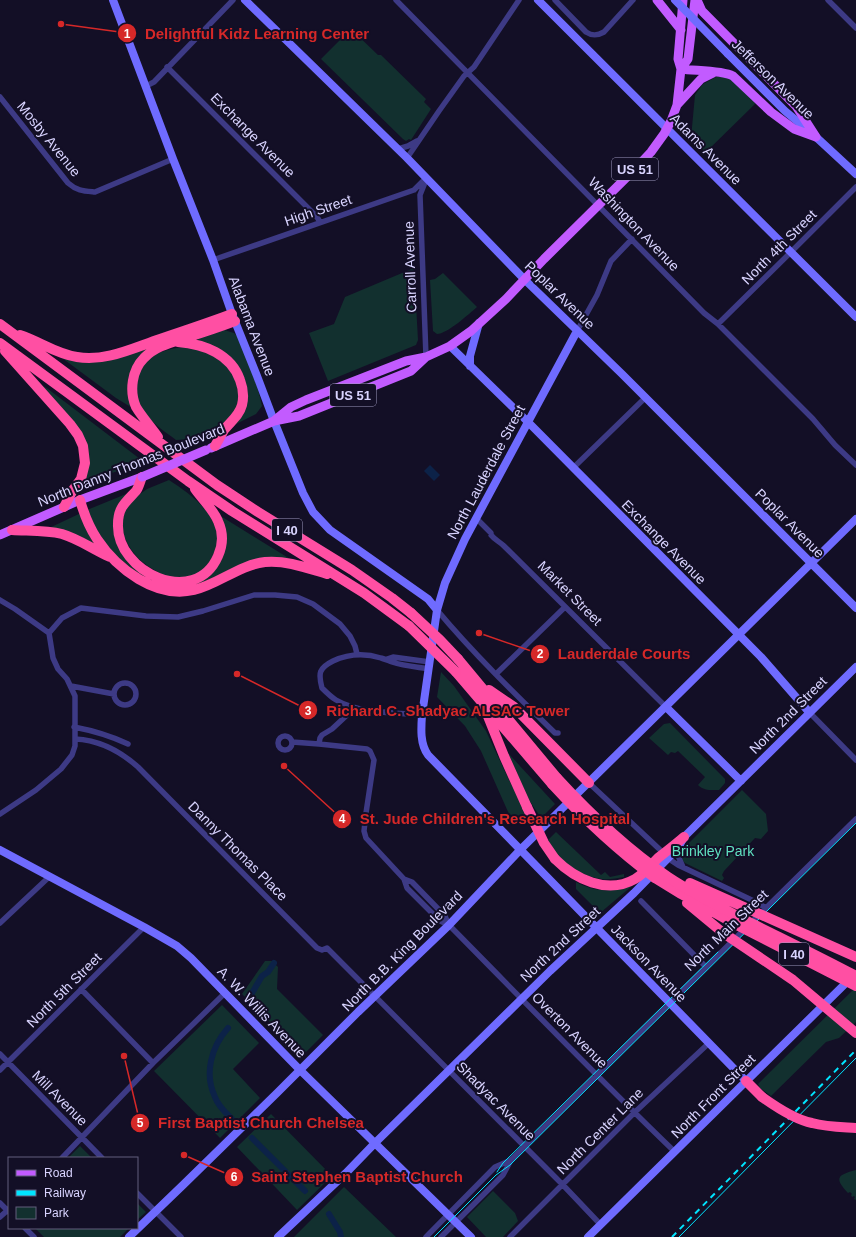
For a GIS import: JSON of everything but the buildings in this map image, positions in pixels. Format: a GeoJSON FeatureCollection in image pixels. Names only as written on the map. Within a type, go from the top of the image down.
{"type":"FeatureCollection","features":[{"type":"Feature","properties":{"kind":"highway"},"geometry":{"type":"LineString","coordinates":[[9,331],[34,340],[60,353],[78,357],[97,358],[126,351],[234,318]]}},
{"type":"Feature","properties":{"kind":"highway"},"geometry":{"type":"LineString","coordinates":[[164,446],[136,407],[133,398],[132,385],[137,368],[144,358],[155,350],[234,318]]}},
{"type":"Feature","properties":{"kind":"highway","name":"I 40"},"geometry":{"type":"LineString","coordinates":[[0,324],[238,499],[373,584],[411,614],[440,640],[479,683],[578,812],[605,838],[629,858],[655,878],[681,894],[733,923],[856,986]]}},
{"type":"Feature","properties":{"kind":"highway"},"geometry":{"type":"LineString","coordinates":[[174,342],[197,345],[215,352],[226,359],[237,372],[243,395],[242,405],[237,415],[210,448]]}},
{"type":"Feature","properties":{"kind":"highway"},"geometry":{"type":"LineString","coordinates":[[0,344],[70,424],[78,435],[83,446],[86,457],[83,474],[64,507]]}},
{"type":"Feature","properties":{"kind":"highway","name":"I 40"},"geometry":{"type":"LineString","coordinates":[[0,344],[188,481],[238,515],[364,593],[408,626],[456,672],[555,781],[577,799],[624,843],[654,867],[711,902],[856,974]]}},
{"type":"Feature","properties":{"kind":"highway"},"geometry":{"type":"LineString","coordinates":[[142,477],[137,490],[126,500],[120,512],[118,524],[119,536],[127,552],[138,564],[157,577],[172,582],[186,582],[204,574],[214,564],[220,552],[220,529],[215,516],[188,481]]}},
{"type":"Feature","properties":{"kind":"highway"},"geometry":{"type":"LineString","coordinates":[[80,500],[84,516],[92,531],[113,559]]}},
{"type":"Feature","properties":{"kind":"highway"},"geometry":{"type":"LineString","coordinates":[[12,530],[53,532],[62,534],[113,559],[129,572],[145,582],[159,588],[176,592],[195,590],[244,568],[265,562],[283,562],[294,564],[342,579]]}},
{"type":"Feature","properties":{"kind":"highway"},"geometry":{"type":"LineString","coordinates":[[479,683],[514,708],[589,783]]}},
{"type":"Feature","properties":{"kind":"highway"},"geometry":{"type":"LineString","coordinates":[[482,702],[504,756],[544,842],[555,859],[568,872],[582,880],[598,884],[621,884],[636,878],[666,856],[684,837]]}},
{"type":"Feature","properties":{"kind":"highway"},"geometry":{"type":"LineString","coordinates":[[654,867],[738,906],[856,957]]}},
{"type":"Feature","properties":{"kind":"highway"},"geometry":{"type":"LineString","coordinates":[[655,878],[722,932],[793,980],[856,1033]]}},
{"type":"Feature","properties":{"kind":"highway"},"geometry":{"type":"LineString","coordinates":[[746,1081],[762,1097],[780,1109],[811,1123],[856,1128]]}},
{"type":"Feature","properties":{"kind":"main road"},"geometry":{"type":"LineString","coordinates":[[657,0],[681,30]]}},
{"type":"Feature","properties":{"kind":"main road","name":"North Danny Thomas Boulevard"},"geometry":{"type":"LineString","coordinates":[[0,535],[80,500],[142,477],[274,421],[291,407],[306,400],[406,360],[426,357],[450,346],[466,335],[506,300],[544,259],[651,152],[667,129],[677,105],[681,69],[678,58],[683,0]]}},
{"type":"Feature","properties":{"kind":"main road","name":"North Danny Thomas Boulevard"},"geometry":{"type":"LineString","coordinates":[[681,69],[688,59],[696,0]]}},
{"type":"Feature","properties":{"kind":"main road"},"geometry":{"type":"LineString","coordinates":[[696,0],[702,11],[796,106],[816,137]]}},
{"type":"Feature","properties":{"kind":"main road"},"geometry":{"type":"LineString","coordinates":[[681,69],[714,72],[733,76],[771,112],[794,129],[816,137]]}},
{"type":"Feature","properties":{"kind":"main road"},"geometry":{"type":"LineString","coordinates":[[677,105],[701,79],[714,72]]}},
{"type":"Feature","properties":{"kind":"street","name":"Alabama Avenue"},"geometry":{"type":"LineString","coordinates":[[113,0],[274,421],[303,493],[313,512],[320,521],[349,544],[428,599],[437,610]]}},
{"type":"Feature","properties":{"kind":"street"},"geometry":{"type":"LineString","coordinates":[[146,86],[154,82],[233,0]]}},
{"type":"Feature","properties":{"kind":"street","name":"Poplar Avenue"},"geometry":{"type":"LineString","coordinates":[[245,0],[398,149],[525,280],[646,397],[856,608]]}},
{"type":"Feature","properties":{"kind":"street","name":"Washington Avenue"},"geometry":{"type":"LineString","coordinates":[[396,0],[856,465]]}},
{"type":"Feature","properties":{"kind":"street"},"geometry":{"type":"LineString","coordinates":[[407,158],[464,76],[474,67],[519,0]]}},
{"type":"Feature","properties":{"kind":"street","name":"Adams Avenue"},"geometry":{"type":"LineString","coordinates":[[538,0],[856,317]]}},
{"type":"Feature","properties":{"kind":"street"},"geometry":{"type":"LineString","coordinates":[[555,0],[586,32],[595,35],[600,34],[634,0]]}},
{"type":"Feature","properties":{"kind":"street","name":"Jefferson Avenue"},"geometry":{"type":"LineString","coordinates":[[675,0],[785,111],[856,174]]}},
{"type":"Feature","properties":{"kind":"street"},"geometry":{"type":"LineString","coordinates":[[828,0],[856,28]]}},
{"type":"Feature","properties":{"kind":"street","name":"Exchange Avenue"},"geometry":{"type":"LineString","coordinates":[[167,67],[317,217],[320,222]]}},
{"type":"Feature","properties":{"kind":"street","name":"Mosby Avenue"},"geometry":{"type":"LineString","coordinates":[[0,97],[68,183],[75,189],[95,192],[173,159]]}},
{"type":"Feature","properties":{"kind":"street"},"geometry":{"type":"LineString","coordinates":[[398,149],[419,140]]}},
{"type":"Feature","properties":{"kind":"street","name":"High Street"},"geometry":{"type":"LineString","coordinates":[[213,260],[414,190],[426,178]]}},
{"type":"Feature","properties":{"kind":"street","name":"Carroll Avenue"},"geometry":{"type":"LineString","coordinates":[[426,178],[420,195],[426,357]]}},
{"type":"Feature","properties":{"kind":"street","name":"North 4th Street"},"geometry":{"type":"LineString","coordinates":[[718,324],[856,187]]}},
{"type":"Feature","properties":{"kind":"street","name":"North Lauderdale Street"},"geometry":{"type":"LineString","coordinates":[[422,739],[422,715],[437,610],[450,571],[476,518],[597,295],[611,261],[632,239]]}},
{"type":"Feature","properties":{"kind":"street"},"geometry":{"type":"LineString","coordinates":[[470,366],[470,356],[479,323]]}},
{"type":"Feature","properties":{"kind":"street","name":"Exchange Avenue"},"geometry":{"type":"LineString","coordinates":[[450,346],[528,422],[761,657],[809,712],[856,760]]}},
{"type":"Feature","properties":{"kind":"street"},"geometry":{"type":"LineString","coordinates":[[573,468],[646,397]]}},
{"type":"Feature","properties":{"kind":"street","name":"Market Street"},"geometry":{"type":"LineString","coordinates":[[476,518],[491,532],[491,535],[497,541],[500,542],[741,781]]}},
{"type":"Feature","properties":{"kind":"street","name":"North B.B. King Boulevard"},"geometry":{"type":"LineString","coordinates":[[138,1228],[374,996],[449,925],[521,849],[856,519]]}},
{"type":"Feature","properties":{"kind":"street"},"geometry":{"type":"LineString","coordinates":[[0,814],[36,790],[63,766],[72,755],[75,746],[75,696],[71,686],[58,669],[52,658],[49,633],[62,618],[81,608],[146,616],[178,617],[254,595],[275,594],[297,597],[313,604],[336,620],[350,636],[356,646],[357,654]]}},
{"type":"Feature","properties":{"kind":"street"},"geometry":{"type":"LineString","coordinates":[[0,600],[49,633]]}},
{"type":"Feature","properties":{"kind":"street"},"geometry":{"type":"LineString","coordinates":[[496,674],[565,607]]}},
{"type":"Feature","properties":{"kind":"street"},"geometry":{"type":"LineString","coordinates":[[437,610],[496,674],[555,732],[558,732]]}},
{"type":"Feature","properties":{"kind":"street"},"geometry":{"type":"LineString","coordinates":[[422,715],[369,710],[351,706],[336,700],[322,688],[319,674],[322,667],[328,663],[338,658],[357,654],[387,659],[393,657],[429,665]]}},
{"type":"Feature","properties":{"kind":"street","name":"North 2nd Street"},"geometry":{"type":"LineString","coordinates":[[278,1237],[330,1189],[522,999],[634,893],[666,856],[678,848],[684,837],[856,667]]}},
{"type":"Feature","properties":{"kind":"street"},"geometry":{"type":"LineString","coordinates":[[71,686],[114,694]]}},
{"type":"Feature","properties":{"kind":"street"},"geometry":{"type":"LineString","coordinates":[[292,742],[319,744],[322,735],[332,729],[346,716],[351,706]]}},
{"type":"Feature","properties":{"kind":"street"},"geometry":{"type":"LineString","coordinates":[[74,727],[101,732],[128,744]]}},
{"type":"Feature","properties":{"kind":"street","name":"Danny Thomas Place"},"geometry":{"type":"LineString","coordinates":[[75,739],[88,740],[100,744],[123,754],[132,761],[316,948],[322,950],[327,948],[374,996]]}},
{"type":"Feature","properties":{"kind":"street","name":"Jackson Avenue"},"geometry":{"type":"LineString","coordinates":[[422,739],[424,748],[428,755],[746,1081]]}},
{"type":"Feature","properties":{"kind":"street","name":"Overton Avenue"},"geometry":{"type":"LineString","coordinates":[[319,744],[367,749],[370,751],[374,760],[364,831],[366,838],[404,879],[407,888],[440,921],[449,925],[675,1152]]}},
{"type":"Feature","properties":{"kind":"street"},"geometry":{"type":"LineString","coordinates":[[589,783],[678,866],[683,867],[766,908]]}},
{"type":"Feature","properties":{"kind":"street","name":"North Main Street"},"geometry":{"type":"LineString","coordinates":[[441,1237],[503,1175],[511,1160],[856,819]]}},
{"type":"Feature","properties":{"kind":"street"},"geometry":{"type":"LineString","coordinates":[[678,848],[679,858],[683,867]]}},
{"type":"Feature","properties":{"kind":"street","name":"A. W. Willis Avenue"},"geometry":{"type":"LineString","coordinates":[[0,850],[177,946],[191,958],[300,1070],[471,1237]]}},
{"type":"Feature","properties":{"kind":"street"},"geometry":{"type":"LineString","coordinates":[[0,923],[50,877]]}},
{"type":"Feature","properties":{"kind":"street"},"geometry":{"type":"LineString","coordinates":[[641,901],[706,967]]}},
{"type":"Feature","properties":{"kind":"street","name":"North 5th Street"},"geometry":{"type":"LineString","coordinates":[[0,1070],[144,927]]}},
{"type":"Feature","properties":{"kind":"street","name":"North Front Street"},"geometry":{"type":"LineString","coordinates":[[588,1237],[856,974]]}},
{"type":"Feature","properties":{"kind":"street"},"geometry":{"type":"LineString","coordinates":[[81,990],[153,1063]]}},
{"type":"Feature","properties":{"kind":"street"},"geometry":{"type":"LineString","coordinates":[[63,1157],[153,1063],[225,993]]}},
{"type":"Feature","properties":{"kind":"street","name":"Shadyac Avenue"},"geometry":{"type":"LineString","coordinates":[[374,996],[600,1224]]}},
{"type":"Feature","properties":{"kind":"street","name":"North Center Lane"},"geometry":{"type":"LineString","coordinates":[[510,1237],[635,1112],[709,1043]]}},
{"type":"Feature","properties":{"kind":"street","name":"Mill Avenue"},"geometry":{"type":"LineString","coordinates":[[0,1054],[101,1157]]}},
{"type":"Feature","properties":{"kind":"street","name":"North Main Street"},"geometry":{"type":"LineString","coordinates":[[426,1237],[495,1167],[511,1160]]}},
{"type":"Feature","properties":{"kind":"street"},"geometry":{"type":"LineString","coordinates":[[138,1193],[181,1237]]}},
{"type":"Feature","properties":{"kind":"street"},"geometry":{"type":"LineString","coordinates":[[0,1203],[8,1210],[0,1217]]}},
{"type":"Feature","properties":{"kind":"street"},"geometry":{"type":"LineString","coordinates":[[26,1229],[34,1237]]}},
{"type":"Feature","properties":{"kind":"street","name":"North B.B. King Boulevard"},"geometry":{"type":"LineString","coordinates":[[128,1237],[137,1229]]}},
{"type":"Feature","properties":{"kind":"green space"},"geometry":{"type":"Polygon","coordinates":[[[351,29],[378,55],[381,55],[426,99],[424,102],[431,109],[411,140],[409,139],[406,141],[403,139],[321,59],[351,29]]]}},
{"type":"Feature","properties":{"kind":"green space"},"geometry":{"type":"Polygon","coordinates":[[[716,77],[728,78],[738,84],[755,104],[706,152],[691,138],[695,95],[703,84],[716,77]]]}},
{"type":"Feature","properties":{"kind":"green space"},"geometry":{"type":"Polygon","coordinates":[[[414,268],[418,340],[416,345],[328,381],[309,333],[334,324],[345,297],[414,268]]]}},
{"type":"Feature","properties":{"kind":"green space"},"geometry":{"type":"Polygon","coordinates":[[[443,273],[477,307],[452,327],[437,334],[433,331],[430,280],[435,279],[443,273]]]}},
{"type":"Feature","properties":{"kind":"green space"},"geometry":{"type":"Polygon","coordinates":[[[224,330],[234,333],[237,336],[255,379],[262,406],[256,414],[232,426],[240,415],[242,373],[198,341],[197,338],[224,330]]]}},
{"type":"Feature","properties":{"kind":"green space"},"geometry":{"type":"Polygon","coordinates":[[[155,344],[136,362],[134,409],[116,398],[58,355],[66,358],[155,344]]]}},
{"type":"Feature","properties":{"kind":"green space"},"geometry":{"type":"Polygon","coordinates":[[[182,347],[194,348],[216,357],[228,366],[235,376],[239,397],[237,408],[221,427],[195,441],[193,439],[176,440],[162,430],[145,414],[137,396],[137,382],[145,362],[161,352],[182,347]]]}},
{"type":"Feature","properties":{"kind":"green space"},"geometry":{"type":"Polygon","coordinates":[[[41,385],[144,462],[112,473],[80,487],[89,463],[87,447],[76,428],[41,385]]]}},
{"type":"Feature","properties":{"kind":"green space"},"geometry":{"type":"Polygon","coordinates":[[[169,480],[194,498],[202,506],[209,514],[217,532],[218,544],[212,557],[202,571],[191,577],[167,577],[148,566],[138,558],[131,549],[122,532],[123,516],[133,496],[136,497],[147,489],[169,480]]]}},
{"type":"Feature","properties":{"kind":"green space"},"geometry":{"type":"Polygon","coordinates":[[[131,492],[118,509],[128,558],[181,585],[219,561],[219,515],[295,562],[284,560],[179,589],[155,584],[122,563],[95,530],[87,510],[131,492]]]}},
{"type":"Feature","properties":{"kind":"green space"},"geometry":{"type":"Polygon","coordinates":[[[81,513],[100,549],[47,529],[81,513]]]}},
{"type":"Feature","properties":{"kind":"green space"},"geometry":{"type":"Polygon","coordinates":[[[441,672],[454,686],[486,731],[526,814],[513,823],[481,751],[465,726],[437,697],[441,672]]]}},
{"type":"Feature","properties":{"kind":"green space"},"geometry":{"type":"Polygon","coordinates":[[[670,723],[725,779],[725,783],[719,790],[708,790],[700,787],[698,785],[705,777],[678,751],[675,753],[671,752],[668,755],[649,738],[664,724],[670,723]]]}},
{"type":"Feature","properties":{"kind":"green space"},"geometry":{"type":"Polygon","coordinates":[[[508,753],[555,804],[543,816],[539,815],[529,800],[508,753]]]}},
{"type":"Feature","properties":{"kind":"green space","name":"Brinkley Park"},"geometry":{"type":"Polygon","coordinates":[[[742,790],[766,814],[768,831],[761,839],[755,838],[724,871],[722,875],[724,878],[722,881],[685,863],[681,858],[681,853],[683,849],[742,790]]]}},
{"type":"Feature","properties":{"kind":"green space"},"geometry":{"type":"Polygon","coordinates":[[[556,832],[601,875],[605,872],[610,877],[624,874],[624,877],[602,879],[590,876],[572,868],[558,856],[548,840],[556,832]]]}},
{"type":"Feature","properties":{"kind":"green space"},"geometry":{"type":"Polygon","coordinates":[[[576,882],[601,890],[611,890],[632,886],[600,913],[576,889],[576,882]]]}},
{"type":"Feature","properties":{"kind":"green space"},"geometry":{"type":"Polygon","coordinates":[[[265,961],[272,961],[278,967],[277,989],[323,1035],[305,1053],[302,1054],[242,994],[265,961]]]}},
{"type":"Feature","properties":{"kind":"green space"},"geometry":{"type":"Polygon","coordinates":[[[856,987],[856,1022],[839,1038],[826,1042],[771,1096],[760,1088],[758,1084],[856,987]]]}},
{"type":"Feature","properties":{"kind":"green space"},"geometry":{"type":"Polygon","coordinates":[[[222,1005],[259,1043],[233,1069],[260,1098],[220,1138],[154,1071],[222,1005]]]}},
{"type":"Feature","properties":{"kind":"green space"},"geometry":{"type":"Polygon","coordinates":[[[271,1114],[332,1176],[297,1210],[237,1147],[271,1114]]]}},
{"type":"Feature","properties":{"kind":"green space"},"geometry":{"type":"Polygon","coordinates":[[[80,1146],[91,1157],[69,1157],[80,1146]]]}},
{"type":"Feature","properties":{"kind":"green space"},"geometry":{"type":"Polygon","coordinates":[[[856,1170],[856,1200],[854,1199],[854,1196],[852,1197],[850,1192],[848,1193],[839,1180],[841,1176],[856,1170]]]}},
{"type":"Feature","properties":{"kind":"green space"},"geometry":{"type":"Polygon","coordinates":[[[344,1187],[396,1237],[294,1237],[344,1187]]]}},
{"type":"Feature","properties":{"kind":"green space"},"geometry":{"type":"Polygon","coordinates":[[[493,1191],[515,1213],[518,1221],[503,1237],[486,1237],[467,1217],[493,1191]]]}},
{"type":"Feature","properties":{"kind":"green space"},"geometry":{"type":"Polygon","coordinates":[[[138,1204],[146,1212],[138,1219],[138,1204]]]}},
{"type":"Feature","properties":{"kind":"green space"},"geometry":{"type":"Polygon","coordinates":[[[36,1229],[128,1229],[120,1237],[44,1237],[36,1229]]]}},
{"type":"Feature","properties":{"kind":"water"},"geometry":{"type":"Polygon","coordinates":[[[430,465],[440,475],[434,481],[424,471],[430,465]]]}},
{"type":"Feature","properties":{"kind":"waterway"},"geometry":{"type":"LineString","coordinates":[[248,1000],[262,976],[268,972],[274,963]]}},
{"type":"Feature","properties":{"kind":"waterway"},"geometry":{"type":"LineString","coordinates":[[228,1028],[222,1035],[214,1052],[211,1061],[210,1079],[216,1100],[222,1109],[232,1119]]}},
{"type":"Feature","properties":{"kind":"waterway"},"geometry":{"type":"LineString","coordinates":[[252,1138],[305,1191]]}},
{"type":"Feature","properties":{"kind":"waterway"},"geometry":{"type":"LineString","coordinates":[[329,1214],[340,1232],[341,1237]]}},
{"type":"Feature","properties":{"kind":"tram line"},"geometry":{"type":"LineString","coordinates":[[434,1237],[496,1175],[510,1165],[856,823]]}},
{"type":"Feature","properties":{"kind":"tram line"},"geometry":{"type":"LineString","coordinates":[[497,1172],[503,1163],[718,952]]}},
{"type":"Feature","properties":{"kind":"tram line"},"geometry":{"type":"LineString","coordinates":[[679,1237],[856,1058]]}},
{"type":"Feature","properties":{"kind":"railway"},"geometry":{"type":"LineString","coordinates":[[672,1237],[856,1050]]}},
{"type":"Feature","properties":{"kind":"place","name":"Delightful Kidz Learning Center"},"geometry":{"type":"Point","coordinates":[61,24]}},
{"type":"Feature","properties":{"kind":"place","name":"Lauderdale Courts"},"geometry":{"type":"Point","coordinates":[479,633]}},
{"type":"Feature","properties":{"kind":"place","name":"Richard C. Shadyac ALSAC Tower"},"geometry":{"type":"Point","coordinates":[237,674]}},
{"type":"Feature","properties":{"kind":"place","name":"St. Jude Children's Research Hospital"},"geometry":{"type":"Point","coordinates":[284,766]}},
{"type":"Feature","properties":{"kind":"place","name":"First Baptist Church Chelsea"},"geometry":{"type":"Point","coordinates":[124,1056]}},
{"type":"Feature","properties":{"kind":"place","name":"Saint Stephen Baptist Church"},"geometry":{"type":"Point","coordinates":[184,1155]}}]}
